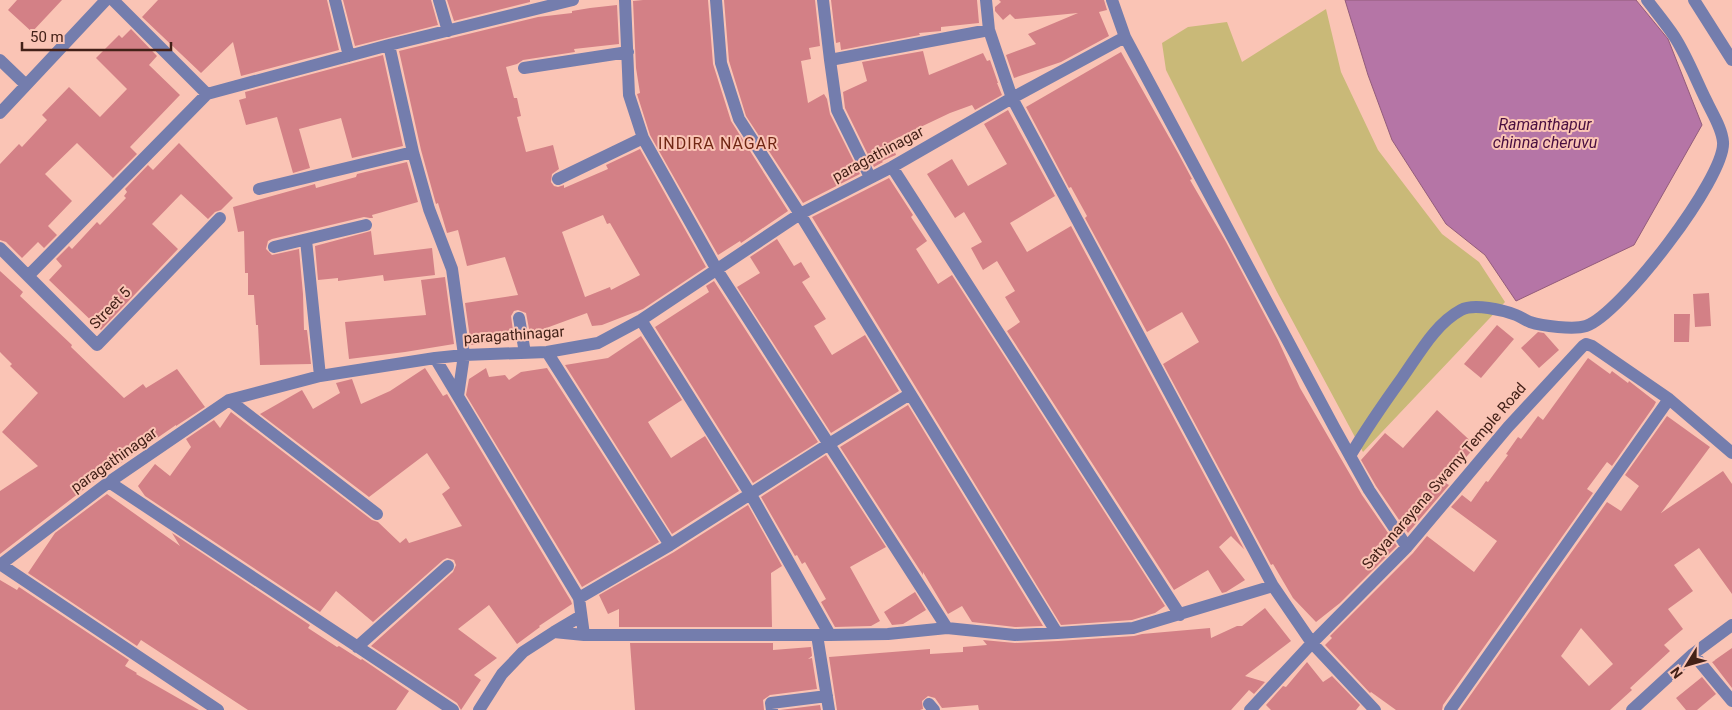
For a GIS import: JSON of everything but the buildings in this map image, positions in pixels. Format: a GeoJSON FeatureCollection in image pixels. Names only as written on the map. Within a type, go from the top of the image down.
{"type":"FeatureCollection","features":[{"type":"Feature","properties":{"kind":"street"},"geometry":{"type":"LineString","coordinates":[[0,113],[106,0]]}},
{"type":"Feature","properties":{"kind":"street"},"geometry":{"type":"LineString","coordinates":[[113,0],[206,94]]}},
{"type":"Feature","properties":{"kind":"street"},"geometry":{"type":"LineString","coordinates":[[335,0],[349,56]]}},
{"type":"Feature","properties":{"kind":"street"},"geometry":{"type":"LineString","coordinates":[[439,0],[448,31]]}},
{"type":"Feature","properties":{"kind":"street"},"geometry":{"type":"LineString","coordinates":[[28,276],[206,94],[448,31],[541,4],[574,0]]}},
{"type":"Feature","properties":{"kind":"street"},"geometry":{"type":"LineString","coordinates":[[625,0],[628,95],[643,138],[717,270],[947,628]]}},
{"type":"Feature","properties":{"kind":"street"},"geometry":{"type":"LineString","coordinates":[[716,0],[721,63],[739,119],[800,214],[1057,633]]}},
{"type":"Feature","properties":{"kind":"street"},"geometry":{"type":"LineString","coordinates":[[823,0],[837,110],[870,177]]}},
{"type":"Feature","properties":{"kind":"street"},"geometry":{"type":"LineString","coordinates":[[986,0],[989,30],[1012,98],[1273,586],[1312,643],[1375,710]]}},
{"type":"Feature","properties":{"kind":"street"},"geometry":{"type":"LineString","coordinates":[[1112,0],[1125,37],[1350,456],[1369,490],[1408,547]]}},
{"type":"Feature","properties":{"kind":"street"},"geometry":{"type":"LineString","coordinates":[[1350,456],[1367,428],[1429,339],[1460,311],[1468,307],[1478,307],[1517,315],[1531,322],[1572,327],[1586,326],[1603,316],[1630,290],[1680,228],[1720,158],[1723,143],[1718,124],[1675,38],[1647,0]]}},
{"type":"Feature","properties":{"kind":"street"},"geometry":{"type":"LineString","coordinates":[[1694,0],[1732,60]]}},
{"type":"Feature","properties":{"kind":"street"},"geometry":{"type":"LineString","coordinates":[[830,60],[989,30]]}},
{"type":"Feature","properties":{"kind":"street","name":"paragathinagar"},"geometry":{"type":"LineString","coordinates":[[0,564],[109,482],[229,400],[320,376],[435,358],[546,352],[598,343],[641,320],[800,214],[892,167],[1012,98],[1125,37]]}},
{"type":"Feature","properties":{"kind":"street"},"geometry":{"type":"LineString","coordinates":[[389,45],[413,152],[429,209],[452,269],[464,355],[458,396]]}},
{"type":"Feature","properties":{"kind":"street"},"geometry":{"type":"LineString","coordinates":[[524,68],[628,52]]}},
{"type":"Feature","properties":{"kind":"street"},"geometry":{"type":"LineString","coordinates":[[0,60],[26,86]]}},
{"type":"Feature","properties":{"kind":"street"},"geometry":{"type":"LineString","coordinates":[[558,179],[643,138]]}},
{"type":"Feature","properties":{"kind":"street"},"geometry":{"type":"LineString","coordinates":[[259,189],[413,152]]}},
{"type":"Feature","properties":{"kind":"street"},"geometry":{"type":"LineString","coordinates":[[892,167],[1180,614]]}},
{"type":"Feature","properties":{"kind":"street","name":"Street 5"},"geometry":{"type":"LineString","coordinates":[[0,248],[97,344],[220,218]]}},
{"type":"Feature","properties":{"kind":"street"},"geometry":{"type":"LineString","coordinates":[[274,247],[366,224]]}},
{"type":"Feature","properties":{"kind":"street"},"geometry":{"type":"LineString","coordinates":[[306,240],[320,376]]}},
{"type":"Feature","properties":{"kind":"street"},"geometry":{"type":"LineString","coordinates":[[519,318],[525,353]]}},
{"type":"Feature","properties":{"kind":"street"},"geometry":{"type":"LineString","coordinates":[[641,320],[751,495],[824,635],[829,710]]}},
{"type":"Feature","properties":{"kind":"street","name":"Satyanarayana Swamy Temple Road"},"geometry":{"type":"LineString","coordinates":[[1250,710],[1312,643],[1408,547],[1508,427],[1586,344],[1592,346],[1669,399],[1732,453]]}},
{"type":"Feature","properties":{"kind":"street"},"geometry":{"type":"LineString","coordinates":[[546,352],[670,545]]}},
{"type":"Feature","properties":{"kind":"street"},"geometry":{"type":"LineString","coordinates":[[435,358],[579,598],[584,635]]}},
{"type":"Feature","properties":{"kind":"street"},"geometry":{"type":"LineString","coordinates":[[579,598],[670,545],[910,394]]}},
{"type":"Feature","properties":{"kind":"street"},"geometry":{"type":"LineString","coordinates":[[1450,710],[1669,399]]}},
{"type":"Feature","properties":{"kind":"street"},"geometry":{"type":"LineString","coordinates":[[229,400],[377,514]]}},
{"type":"Feature","properties":{"kind":"street"},"geometry":{"type":"LineString","coordinates":[[109,482],[453,710]]}},
{"type":"Feature","properties":{"kind":"street"},"geometry":{"type":"LineString","coordinates":[[0,564],[218,710]]}},
{"type":"Feature","properties":{"kind":"street"},"geometry":{"type":"LineString","coordinates":[[357,647],[448,566]]}},
{"type":"Feature","properties":{"kind":"street"},"geometry":{"type":"LineString","coordinates":[[554,632],[584,635],[824,635],[888,634],[947,628],[1015,635],[1057,633],[1133,628],[1273,586]]}},
{"type":"Feature","properties":{"kind":"street"},"geometry":{"type":"LineString","coordinates":[[479,710],[502,674],[523,652],[582,616]]}},
{"type":"Feature","properties":{"kind":"street"},"geometry":{"type":"LineString","coordinates":[[1632,710],[1693,654],[1732,625]]}},
{"type":"Feature","properties":{"kind":"street"},"geometry":{"type":"LineString","coordinates":[[1693,654],[1732,701]]}},
{"type":"Feature","properties":{"kind":"street"},"geometry":{"type":"LineString","coordinates":[[772,710],[771,703],[827,696]]}},
{"type":"Feature","properties":{"kind":"shaded area"},"geometry":{"type":"Polygon","coordinates":[[[1326,9],[1341,72],[1378,150],[1442,234],[1479,262],[1505,302],[1363,452],[1277,292],[1166,70],[1162,43],[1188,27],[1227,22],[1242,62],[1326,9]]]}},
{"type":"Feature","properties":{"kind":"water","name":"Ramanthapur chinna cheruvu"},"geometry":{"type":"Polygon","coordinates":[[[1345,0],[1636,0],[1668,39],[1702,125],[1634,245],[1516,301],[1485,255],[1446,224],[1392,140],[1368,75],[1345,0]]]}},
{"type":"Feature","properties":{"kind":"district","name":"INDIRA NAGAR"},"geometry":{"type":"Point","coordinates":[718,143]}}]}
